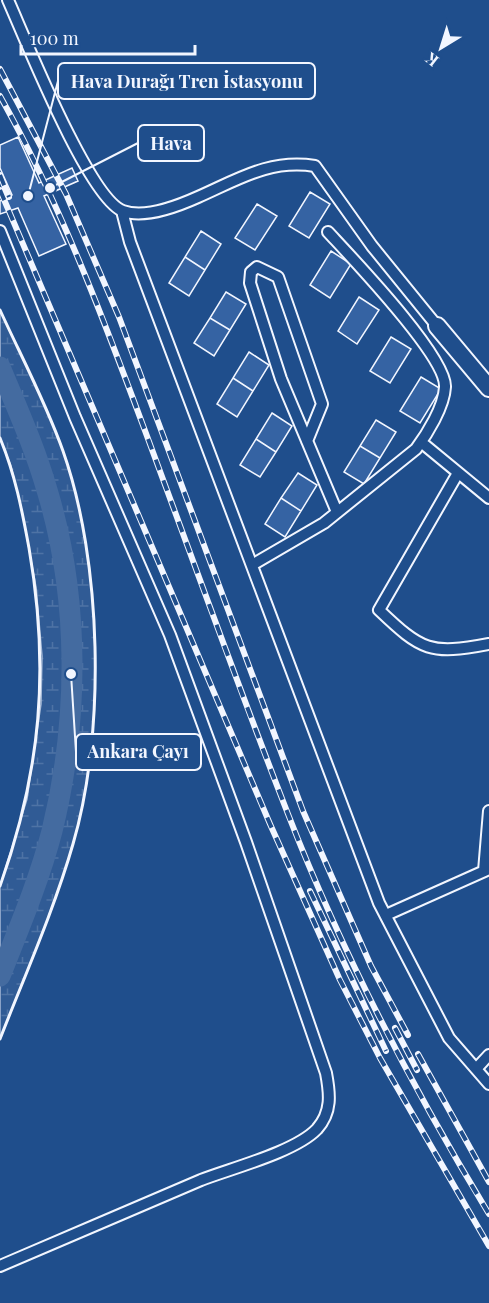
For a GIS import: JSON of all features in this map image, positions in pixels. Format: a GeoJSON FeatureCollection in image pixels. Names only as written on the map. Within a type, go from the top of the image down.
{"type":"FeatureCollection","features":[{"type":"Feature","properties":{"kind":"main road"},"geometry":{"type":"LineString","coordinates":[[437,327],[489,380]]}},
{"type":"Feature","properties":{"kind":"main road"},"geometry":{"type":"LineString","coordinates":[[437,327],[489,388]]}},
{"type":"Feature","properties":{"kind":"street"},"geometry":{"type":"LineString","coordinates":[[8,0],[85,164],[107,199],[122,211],[130,242],[386,915],[449,1038],[489,1084]]}},
{"type":"Feature","properties":{"kind":"street"},"geometry":{"type":"LineString","coordinates":[[122,211],[156,210],[184,203],[264,168],[292,163],[315,166],[372,246],[437,327]]}},
{"type":"Feature","properties":{"kind":"street"},"geometry":{"type":"LineString","coordinates":[[0,231],[75,417],[170,635],[246,842],[326,1073],[330,1095],[328,1113],[317,1128],[300,1142],[202,1180],[0,1266]]}},
{"type":"Feature","properties":{"kind":"street"},"geometry":{"type":"LineString","coordinates":[[252,565],[337,512],[421,442],[446,388],[443,372],[427,346],[328,232]]}},
{"type":"Feature","properties":{"kind":"street"},"geometry":{"type":"LineString","coordinates":[[307,441],[322,404],[278,277],[257,267],[251,272],[250,283],[281,379],[307,441],[337,512]]}},
{"type":"Feature","properties":{"kind":"street"},"geometry":{"type":"LineString","coordinates":[[421,442],[489,498]]}},
{"type":"Feature","properties":{"kind":"street"},"geometry":{"type":"LineString","coordinates":[[458,473],[379,610],[424,647],[456,650],[489,644]]}},
{"type":"Feature","properties":{"kind":"street"},"geometry":{"type":"LineString","coordinates":[[386,915],[487,870],[489,811]]}},
{"type":"Feature","properties":{"kind":"street"},"geometry":{"type":"LineString","coordinates":[[476,1069],[489,1055]]}},
{"type":"Feature","properties":{"kind":"green space"},"geometry":{"type":"Polygon","coordinates":[[[0,310],[49,415],[76,495],[86,543],[92,594],[95,699],[84,799],[73,844],[48,918],[0,1039],[0,886],[27,799],[41,704],[42,656],[36,587],[22,511],[11,466],[0,438],[0,310]]]}},
{"type":"Feature","properties":{"kind":"building"},"geometry":{"type":"Polygon","coordinates":[[[18,137],[39,183],[72,168],[78,181],[44,196],[66,244],[39,256],[18,208],[0,214],[0,201],[12,195],[0,168],[0,145],[18,137]]]}},
{"type":"Feature","properties":{"kind":"building"},"geometry":{"type":"Polygon","coordinates":[[[310,192],[330,204],[309,238],[289,226],[310,192]]]}},
{"type":"Feature","properties":{"kind":"building"},"geometry":{"type":"Polygon","coordinates":[[[257,204],[277,216],[255,250],[235,238],[257,204]]]}},
{"type":"Feature","properties":{"kind":"building"},"geometry":{"type":"Polygon","coordinates":[[[201,231],[221,244],[205,270],[185,257],[201,231]]]}},
{"type":"Feature","properties":{"kind":"building"},"geometry":{"type":"Polygon","coordinates":[[[331,251],[351,264],[330,298],[310,285],[331,251]]]}},
{"type":"Feature","properties":{"kind":"building"},"geometry":{"type":"Polygon","coordinates":[[[185,257],[205,270],[189,296],[169,283],[185,257]]]}},
{"type":"Feature","properties":{"kind":"building"},"geometry":{"type":"Polygon","coordinates":[[[226,292],[246,304],[230,330],[210,318],[226,292]]]}},
{"type":"Feature","properties":{"kind":"building"},"geometry":{"type":"Polygon","coordinates":[[[359,297],[379,310],[357,344],[338,331],[359,297]]]}},
{"type":"Feature","properties":{"kind":"building"},"geometry":{"type":"Polygon","coordinates":[[[210,318],[230,330],[214,356],[194,343],[210,318]]]}},
{"type":"Feature","properties":{"kind":"building"},"geometry":{"type":"Polygon","coordinates":[[[391,337],[411,349],[390,383],[370,371],[391,337]]]}},
{"type":"Feature","properties":{"kind":"building"},"geometry":{"type":"Polygon","coordinates":[[[249,352],[269,365],[253,391],[233,378],[249,352]]]}},
{"type":"Feature","properties":{"kind":"building"},"geometry":{"type":"Polygon","coordinates":[[[421,377],[441,389],[420,423],[400,411],[421,377]]]}},
{"type":"Feature","properties":{"kind":"building"},"geometry":{"type":"Polygon","coordinates":[[[233,378],[253,391],[237,417],[217,404],[233,378]]]}},
{"type":"Feature","properties":{"kind":"building"},"geometry":{"type":"Polygon","coordinates":[[[272,413],[292,426],[276,452],[256,439],[272,413]]]}},
{"type":"Feature","properties":{"kind":"building"},"geometry":{"type":"Polygon","coordinates":[[[376,420],[396,432],[380,458],[360,446],[376,420]]]}},
{"type":"Feature","properties":{"kind":"building"},"geometry":{"type":"Polygon","coordinates":[[[256,439],[276,452],[260,477],[240,465],[256,439]]]}},
{"type":"Feature","properties":{"kind":"building"},"geometry":{"type":"Polygon","coordinates":[[[360,446],[380,458],[364,484],[344,472],[360,446]]]}},
{"type":"Feature","properties":{"kind":"building"},"geometry":{"type":"Polygon","coordinates":[[[298,473],[317,485],[301,511],[281,498],[298,473]]]}},
{"type":"Feature","properties":{"kind":"building"},"geometry":{"type":"Polygon","coordinates":[[[281,498],[301,511],[285,537],[265,524],[281,498]]]}},
{"type":"Feature","properties":{"kind":"waterway"},"geometry":{"type":"LineString","coordinates":[[0,367],[37,459],[58,531],[66,574],[72,660],[67,747],[52,831],[35,886],[0,976]]}},
{"type":"Feature","properties":{"kind":"railway"},"geometry":{"type":"LineString","coordinates":[[0,69],[66,194],[119,317],[303,811],[371,966],[408,1035]]}},
{"type":"Feature","properties":{"kind":"railway"},"geometry":{"type":"LineString","coordinates":[[0,96],[41,176],[96,301],[269,766],[331,917],[406,1068],[489,1214]]}},
{"type":"Feature","properties":{"kind":"railway"},"geometry":{"type":"LineString","coordinates":[[0,175],[9,197]]}},
{"type":"Feature","properties":{"kind":"railway"},"geometry":{"type":"LineString","coordinates":[[0,190],[270,824],[340,980],[380,1058],[489,1246]]}},
{"type":"Feature","properties":{"kind":"railway"},"geometry":{"type":"LineString","coordinates":[[310,891],[386,1051]]}},
{"type":"Feature","properties":{"kind":"railway"},"geometry":{"type":"LineString","coordinates":[[395,1028],[417,1070]]}},
{"type":"Feature","properties":{"kind":"railway"},"geometry":{"type":"LineString","coordinates":[[418,1054],[489,1182]]}},
{"type":"Feature","properties":{"kind":"wall"},"geometry":{"type":"LineString","coordinates":[[0,310],[49,415],[76,495],[86,543],[95,647],[95,699],[84,799],[73,844],[48,918],[0,1039]]}},
{"type":"Feature","properties":{"kind":"wall"},"geometry":{"type":"LineString","coordinates":[[0,438],[14,479],[29,548],[39,636],[40,678],[38,719],[25,802],[0,886]]}},
{"type":"Feature","properties":{"kind":"place","name":"Hava"},"geometry":{"type":"Point","coordinates":[50,188]}},
{"type":"Feature","properties":{"kind":"place","name":"Hava Durağı Tren İstasyonu"},"geometry":{"type":"Point","coordinates":[28,196]}},
{"type":"Feature","properties":{"kind":"place","name":"Ankara Çayı"},"geometry":{"type":"Point","coordinates":[71,674]}}]}
